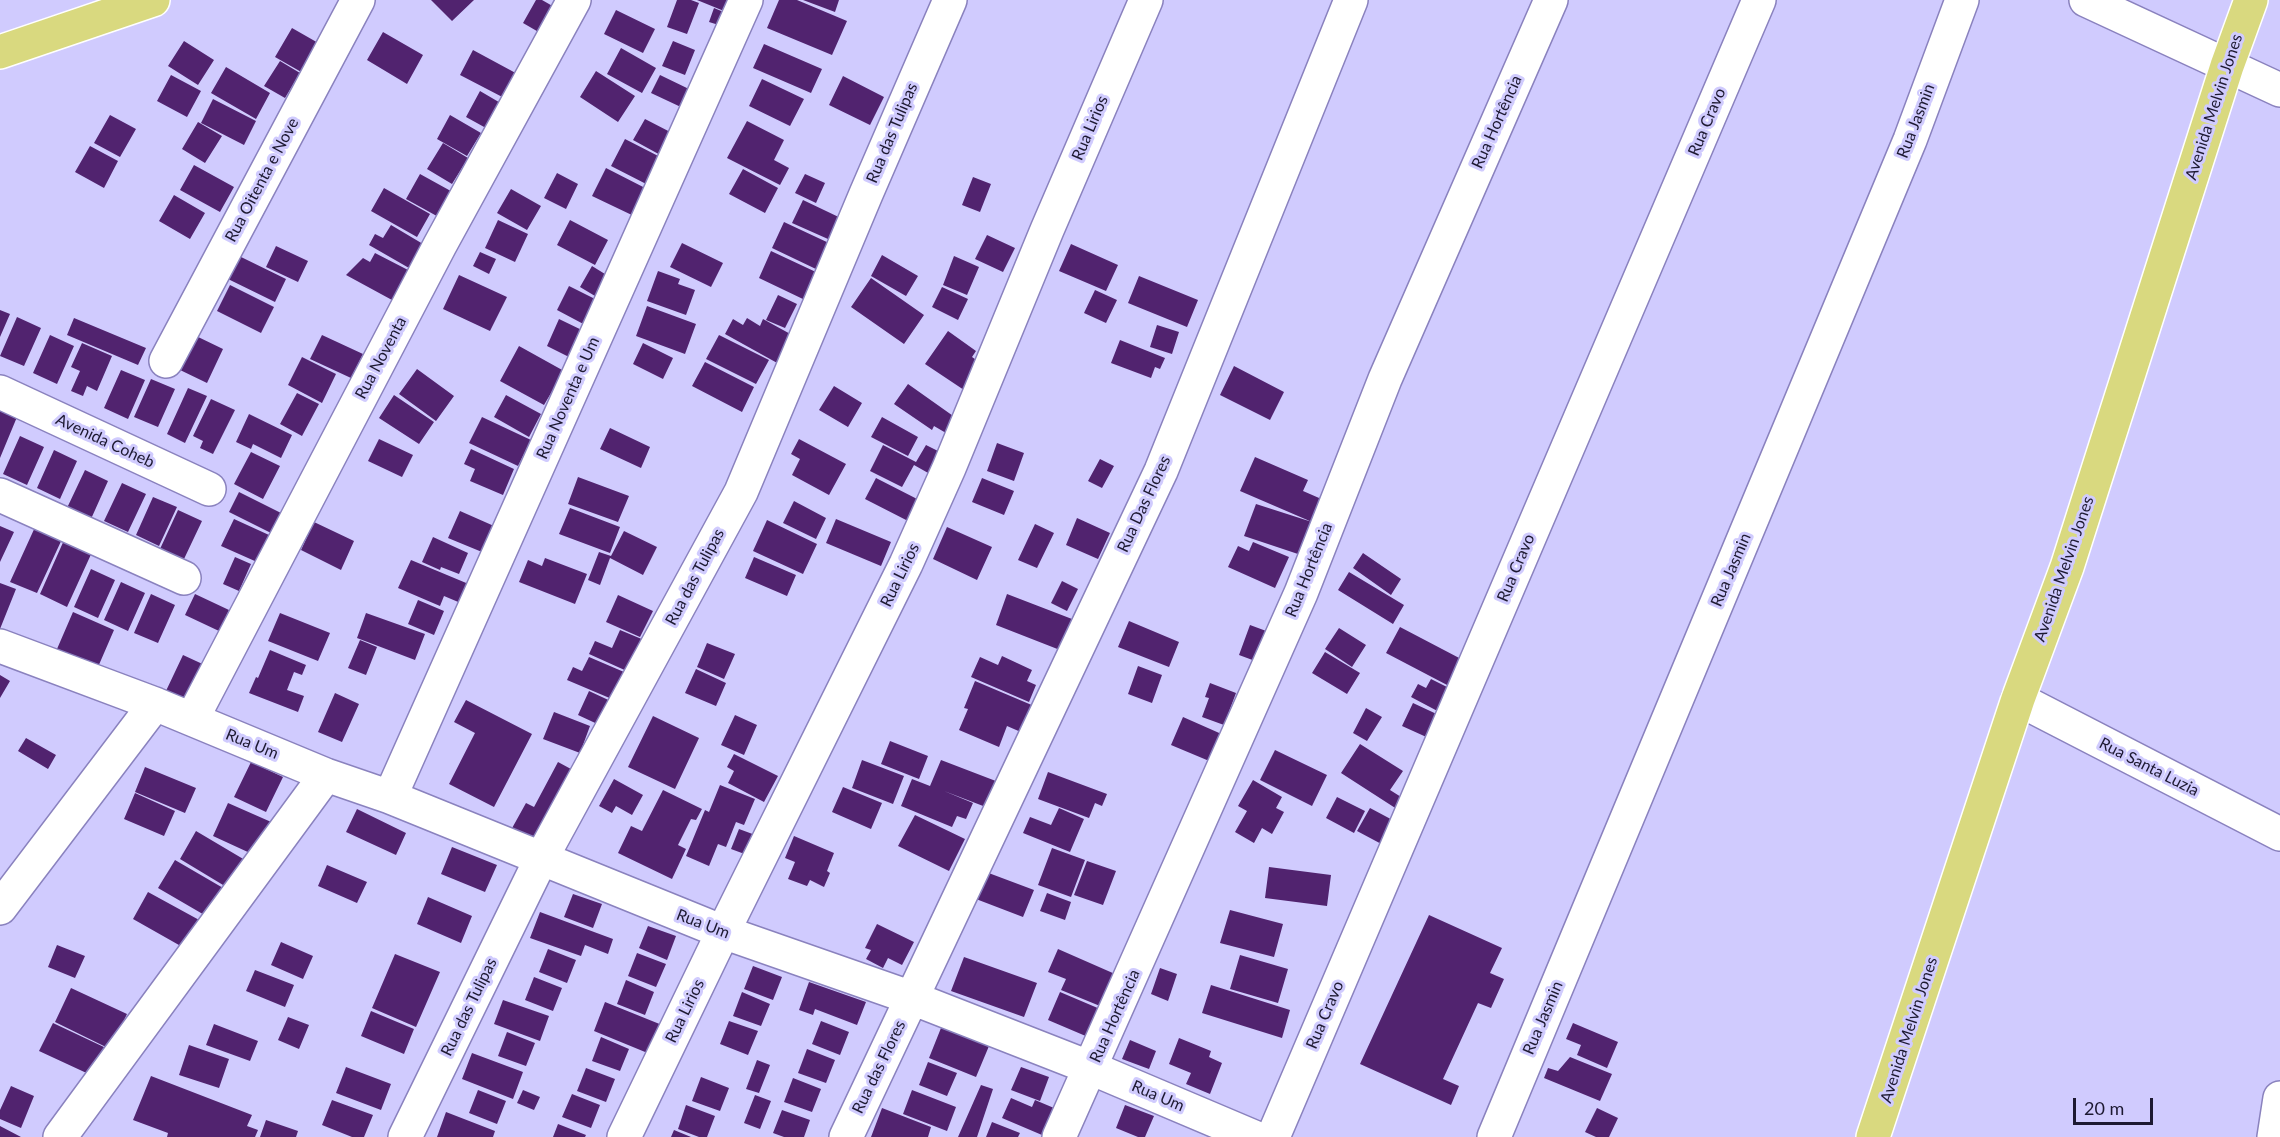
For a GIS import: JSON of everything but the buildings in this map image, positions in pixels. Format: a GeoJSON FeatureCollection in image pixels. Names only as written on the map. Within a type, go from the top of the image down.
{"type":"FeatureCollection","features":[{"type":"Feature","properties":{"kind":"main road"},"geometry":{"type":"LineString","coordinates":[[0,52],[153,0]]}},
{"type":"Feature","properties":{"kind":"main road","name":"Avenida Melvin Jones"},"geometry":{"type":"LineString","coordinates":[[1873,1137],[2018,699],[2067,567],[2227,66],[2251,0]]}},
{"type":"Feature","properties":{"kind":"street","name":"Rua Oitenta e Nove"},"geometry":{"type":"LineString","coordinates":[[166,361],[358,0]]}},
{"type":"Feature","properties":{"kind":"street","name":"Rua Noventa"},"geometry":{"type":"LineString","coordinates":[[192,719],[440,246],[574,0]]}},
{"type":"Feature","properties":{"kind":"street","name":"Rua Noventa e Um"},"geometry":{"type":"LineString","coordinates":[[390,797],[746,0]]}},
{"type":"Feature","properties":{"kind":"street","name":"Rua das Tulipas"},"geometry":{"type":"LineString","coordinates":[[405,1137],[541,859],[741,492],[950,0]]}},
{"type":"Feature","properties":{"kind":"street","name":"Rua Lirios"},"geometry":{"type":"LineString","coordinates":[[624,1137],[906,564],[949,468],[1146,0]]}},
{"type":"Feature","properties":{"kind":"street","name":"Rua Das Flores"},"geometry":{"type":"LineString","coordinates":[[912,998],[1161,471],[1351,0]]}},
{"type":"Feature","properties":{"kind":"street","name":"Rua Hortência"},"geometry":{"type":"LineString","coordinates":[[1059,1137],[1301,593],[1385,379],[1551,0]]}},
{"type":"Feature","properties":{"kind":"street","name":"Rua Cravo"},"geometry":{"type":"LineString","coordinates":[[1273,1137],[1759,0]]}},
{"type":"Feature","properties":{"kind":"street","name":"Rua Jasmin"},"geometry":{"type":"LineString","coordinates":[[1494,1137],[1910,140],[1962,0]]}},
{"type":"Feature","properties":{"kind":"street"},"geometry":{"type":"LineString","coordinates":[[2086,0],[2280,90]]}},
{"type":"Feature","properties":{"kind":"street","name":"Avenida Coheb"},"geometry":{"type":"LineString","coordinates":[[0,392],[209,489]]}},
{"type":"Feature","properties":{"kind":"street"},"geometry":{"type":"LineString","coordinates":[[0,495],[184,578]]}},
{"type":"Feature","properties":{"kind":"street","name":"Rua Um"},"geometry":{"type":"LineString","coordinates":[[0,646],[155,704],[326,775],[390,797],[723,932],[912,998],[1091,1068],[1254,1137]]}},
{"type":"Feature","properties":{"kind":"street","name":"Rua Santa Luzia"},"geometry":{"type":"LineString","coordinates":[[2018,699],[2279,830]]}},
{"type":"Feature","properties":{"kind":"street"},"geometry":{"type":"LineString","coordinates":[[0,908],[155,704]]}},
{"type":"Feature","properties":{"kind":"street"},"geometry":{"type":"LineString","coordinates":[[60,1137],[326,775]]}},
{"type":"Feature","properties":{"kind":"street","name":"Rua das Flores"},"geometry":{"type":"LineString","coordinates":[[846,1137],[912,998]]}},
{"type":"Feature","properties":{"kind":"street"},"geometry":{"type":"LineString","coordinates":[[2274,1137],[2280,1098]]}}]}
